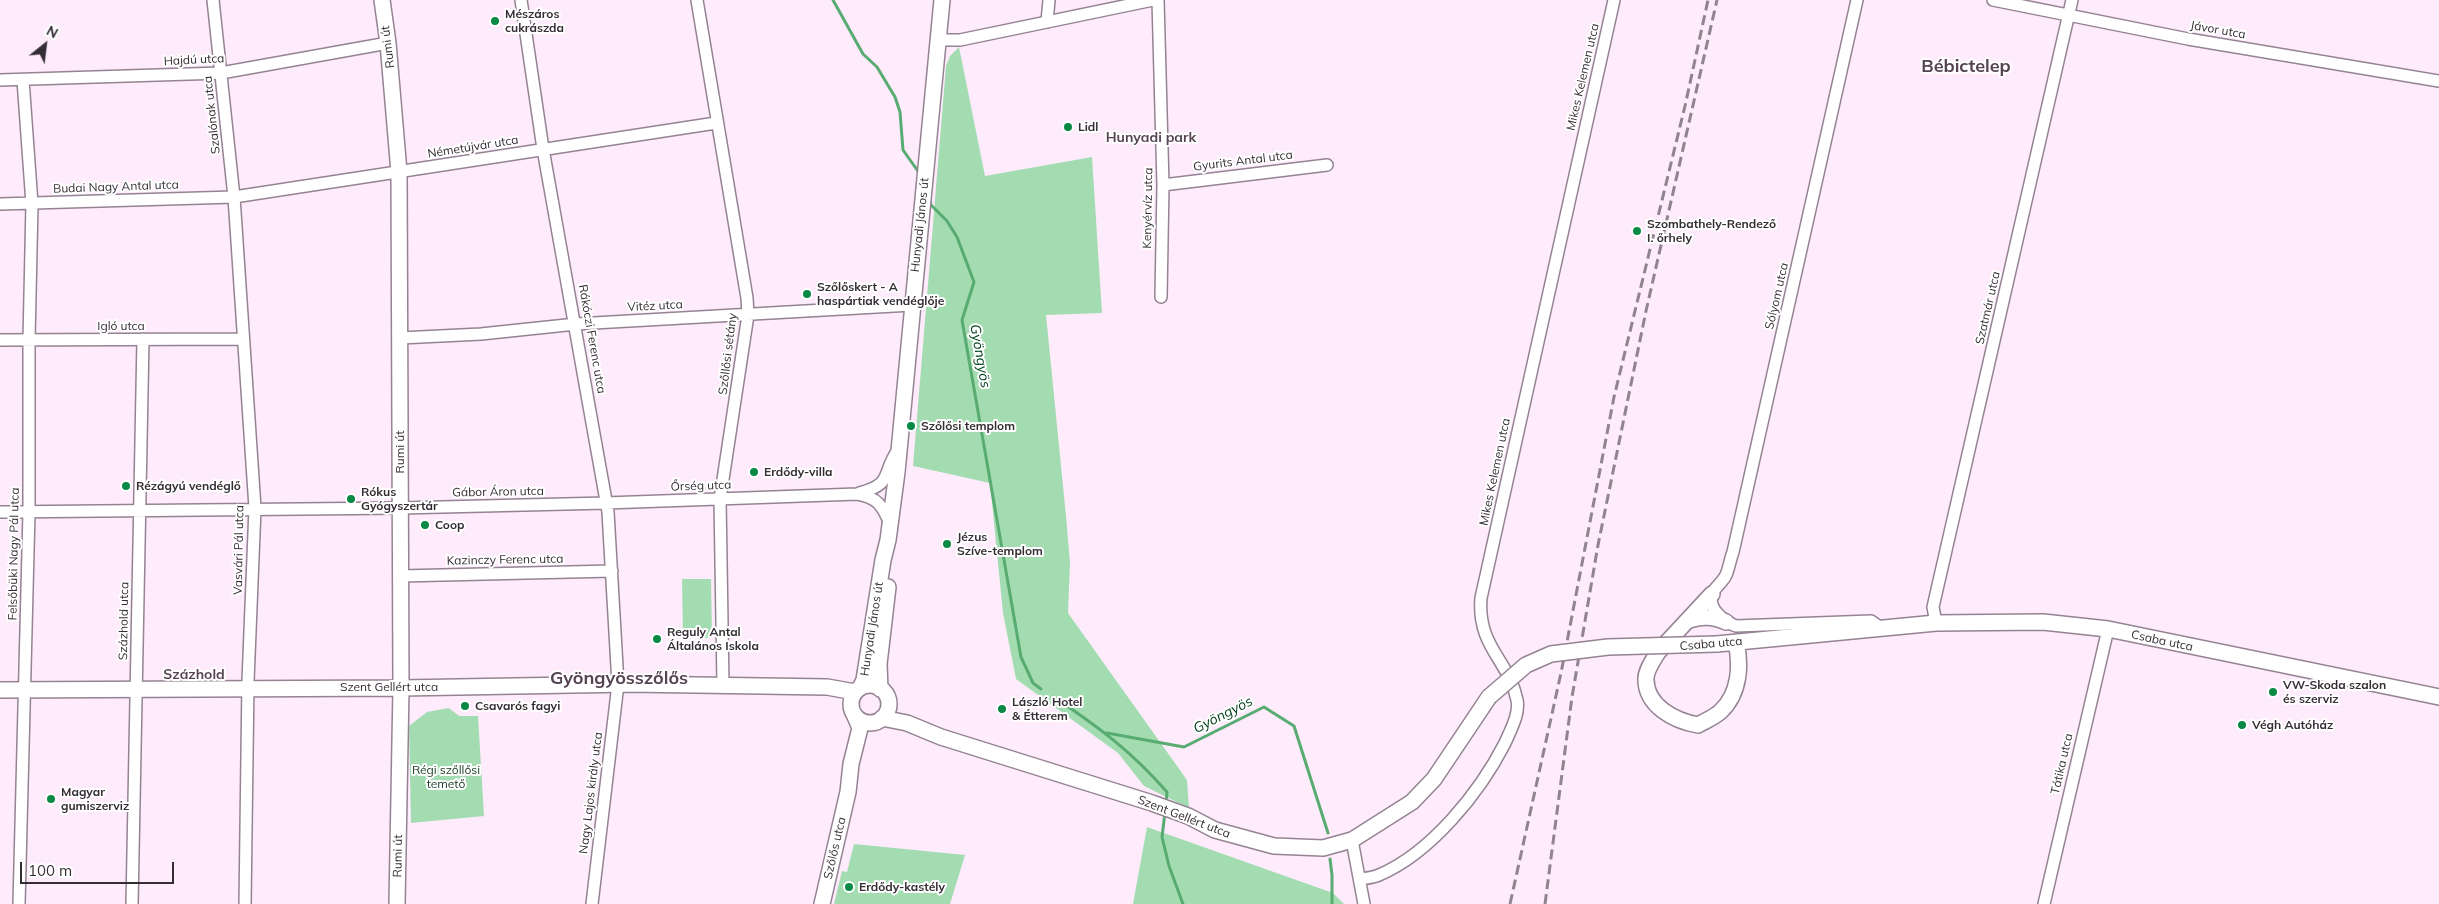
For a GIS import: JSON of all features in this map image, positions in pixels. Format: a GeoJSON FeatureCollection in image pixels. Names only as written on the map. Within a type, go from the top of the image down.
{"type":"FeatureCollection","features":[{"type":"Feature","properties":{"kind":"street","name":"Szalónak utca"},"geometry":{"type":"LineString","coordinates":[[213,0],[234,197]]}},
{"type":"Feature","properties":{"kind":"street","name":"Rumi út"},"geometry":{"type":"LineString","coordinates":[[382,0],[388,43],[399,172],[401,688],[397,904]]}},
{"type":"Feature","properties":{"kind":"street","name":"Rákóczi Ferenc utca"},"geometry":{"type":"LineString","coordinates":[[520,0],[543,150],[576,324],[606,503],[618,684]]}},
{"type":"Feature","properties":{"kind":"street","name":"Szőllősi sétány"},"geometry":{"type":"LineString","coordinates":[[697,0],[716,123],[747,298],[748,315],[720,499],[723,684]]}},
{"type":"Feature","properties":{"kind":"street","name":"Hunyadi János út"},"geometry":{"type":"LineString","coordinates":[[858,690],[864,680],[890,524],[899,449],[942,0]]}},
{"type":"Feature","properties":{"kind":"street"},"geometry":{"type":"LineString","coordinates":[[1047,22],[1049,0]]}},
{"type":"Feature","properties":{"kind":"street"},"geometry":{"type":"LineString","coordinates":[[938,40],[960,40],[1047,22],[1106,5],[1153,0]]}},
{"type":"Feature","properties":{"kind":"street","name":"Kenyérvíz utca"},"geometry":{"type":"LineString","coordinates":[[1158,0],[1163,185],[1161,297]]}},
{"type":"Feature","properties":{"kind":"street","name":"Mikes Kelemen utca"},"geometry":{"type":"LineString","coordinates":[[1360,879],[1378,876],[1400,863],[1428,842],[1458,811],[1486,776],[1509,734],[1517,713],[1518,702],[1513,688],[1481,624],[1481,598],[1614,0]]}},
{"type":"Feature","properties":{"kind":"street","name":"Sólyom utca"},"geometry":{"type":"LineString","coordinates":[[1712,594],[1725,576],[1733,552],[1857,0]]}},
{"type":"Feature","properties":{"kind":"street","name":"Jávor utca"},"geometry":{"type":"LineString","coordinates":[[1993,0],[2188,39],[2439,81]]}},
{"type":"Feature","properties":{"kind":"street","name":"Szatmár utca"},"geometry":{"type":"LineString","coordinates":[[1936,623],[1934,606],[2072,0]]}},
{"type":"Feature","properties":{"kind":"street","name":"Hajdú utca"},"geometry":{"type":"LineString","coordinates":[[0,80],[221,73],[388,43]]}},
{"type":"Feature","properties":{"kind":"street","name":"Felsőbüki Nagy Pál utca"},"geometry":{"type":"LineString","coordinates":[[19,904],[29,512],[29,340],[32,204],[24,80]]}},
{"type":"Feature","properties":{"kind":"street","name":"Németújvár utca"},"geometry":{"type":"LineString","coordinates":[[234,197],[716,123]]}},
{"type":"Feature","properties":{"kind":"street","name":"Gyurits Antal utca"},"geometry":{"type":"LineString","coordinates":[[1163,185],[1327,165]]}},
{"type":"Feature","properties":{"kind":"street","name":"Budai Nagy Antal utca"},"geometry":{"type":"LineString","coordinates":[[0,204],[234,197]]}},
{"type":"Feature","properties":{"kind":"street","name":"Vasvári Pál utca"},"geometry":{"type":"LineString","coordinates":[[234,197],[242,339],[255,508],[248,688],[245,904]]}},
{"type":"Feature","properties":{"kind":"street","name":"Vitéz utca"},"geometry":{"type":"LineString","coordinates":[[400,338],[481,334],[576,324],[912,305]]}},
{"type":"Feature","properties":{"kind":"street","name":"Százhold utca"},"geometry":{"type":"LineString","coordinates":[[132,904],[143,339]]}},
{"type":"Feature","properties":{"kind":"street","name":"Igló utca"},"geometry":{"type":"LineString","coordinates":[[0,340],[242,339]]}},
{"type":"Feature","properties":{"kind":"street","name":"Őrség utca"},"geometry":{"type":"LineString","coordinates":[[606,503],[857,494],[881,486],[887,476],[891,461],[899,449]]}},
{"type":"Feature","properties":{"kind":"street","name":"Őrség utca"},"geometry":{"type":"LineString","coordinates":[[857,494],[875,499],[884,511],[890,524]]}},
{"type":"Feature","properties":{"kind":"street","name":"Gábor Áron utca"},"geometry":{"type":"LineString","coordinates":[[0,512],[401,508],[606,503]]}},
{"type":"Feature","properties":{"kind":"street","name":"Hunyadi János út"},"geometry":{"type":"LineString","coordinates":[[880,688],[880,664],[890,564],[888,540]]}},
{"type":"Feature","properties":{"kind":"street","name":"Kazinczy Ferenc utca"},"geometry":{"type":"LineString","coordinates":[[400,576],[612,571]]}},
{"type":"Feature","properties":{"kind":"street"},"geometry":{"type":"LineString","coordinates":[[1712,594],[1658,652],[1646,678],[1650,693],[1659,707],[1670,716],[1686,723],[1698,725],[1721,711],[1734,694],[1738,677],[1736,642]]}},
{"type":"Feature","properties":{"kind":"street","name":"Csaba utca"},"geometry":{"type":"LineString","coordinates":[[1712,594],[1714,609],[1726,622],[1736,626],[1871,621],[1881,628]]}},
{"type":"Feature","properties":{"kind":"street"},"geometry":{"type":"LineString","coordinates":[[1686,622],[1700,616],[1726,622]]}},
{"type":"Feature","properties":{"kind":"street","name":"Csaba utca"},"geometry":{"type":"LineString","coordinates":[[1541,658],[1608,647],[1674,647],[1717,644],[1936,623],[2043,622],[2108,630],[2439,697]]}},
{"type":"Feature","properties":{"kind":"street","name":"Tátika utca"},"geometry":{"type":"LineString","coordinates":[[2044,904],[2108,630]]}},
{"type":"Feature","properties":{"kind":"street","name":"Szent Gellért utca"},"geometry":{"type":"LineString","coordinates":[[881,715],[1152,803],[1216,830],[1274,846],[1323,848],[1352,840],[1395,814],[1423,792],[1439,772],[1489,697],[1518,671],[1541,658]]}},
{"type":"Feature","properties":{"kind":"street","name":"Szent Gellért utca"},"geometry":{"type":"LineString","coordinates":[[0,690],[401,688],[618,684],[723,684],[827,687],[858,690]]}},
{"type":"Feature","properties":{"kind":"street","name":"Nagy Lajos király utca"},"geometry":{"type":"LineString","coordinates":[[592,904],[618,684]]}},
{"type":"Feature","properties":{"kind":"street","name":"Szent Gellért utca"},"geometry":{"type":"LineString","coordinates":[[777,686],[826,694],[853,711]]}},
{"type":"Feature","properties":{"kind":"street"},"geometry":{"type":"LineString","coordinates":[[870,686],[880,688],[887,697],[881,715],[864,722],[853,711],[852,700],[858,690],[870,686]]}},
{"type":"Feature","properties":{"kind":"street","name":"Szőlős utca"},"geometry":{"type":"LineString","coordinates":[[822,904],[848,792],[851,764],[860,728],[853,711]]}},
{"type":"Feature","properties":{"kind":"street","name":"Szőlős utca"},"geometry":{"type":"LineString","coordinates":[[848,792],[881,715]]}},
{"type":"Feature","properties":{"kind":"street"},"geometry":{"type":"LineString","coordinates":[[1352,840],[1364,904]]}},
{"type":"Feature","properties":{"kind":"green space"},"geometry":{"type":"Polygon","coordinates":[[[959,47],[985,176],[1092,157],[1102,313],[1046,315],[1070,563],[1068,613],[1187,780],[1189,808],[1144,786],[1118,753],[1016,679],[1003,613],[990,483],[913,466],[946,66],[950,56],[959,47]]]}},
{"type":"Feature","properties":{"kind":"green space"},"geometry":{"type":"Polygon","coordinates":[[[682,579],[711,579],[712,638],[683,638],[682,579]]]}},
{"type":"Feature","properties":{"kind":"green space","name":"Régi szőllősi temető"},"geometry":{"type":"Polygon","coordinates":[[[449,708],[459,716],[478,716],[484,816],[411,823],[409,726],[427,712],[449,708]]]}},
{"type":"Feature","properties":{"kind":"green space"},"geometry":{"type":"Polygon","coordinates":[[[1147,827],[1333,893],[1344,904],[1133,904],[1147,827]]]}},
{"type":"Feature","properties":{"kind":"green space"},"geometry":{"type":"Polygon","coordinates":[[[854,844],[965,855],[950,904],[834,904],[842,871],[847,872],[854,844]]]}},
{"type":"Feature","properties":{"kind":"waterway","name":"Gyöngyös"},"geometry":{"type":"LineString","coordinates":[[833,0],[863,54],[877,67],[895,97],[900,112],[903,150],[920,174]]}},
{"type":"Feature","properties":{"kind":"waterway","name":"Gyöngyös"},"geometry":{"type":"LineString","coordinates":[[930,199],[931,205],[947,221],[957,237],[974,282],[962,320],[1021,657],[1033,683],[1041,689]]}},
{"type":"Feature","properties":{"kind":"waterway","name":"Gyöngyös"},"geometry":{"type":"LineString","coordinates":[[1057,699],[1102,731],[1141,764],[1167,792],[1166,803]]}},
{"type":"Feature","properties":{"kind":"waterway","name":"Gyöngyös"},"geometry":{"type":"LineString","coordinates":[[1107,733],[1184,747],[1264,707],[1294,726],[1328,833]]}},
{"type":"Feature","properties":{"kind":"waterway","name":"Gyöngyös"},"geometry":{"type":"LineString","coordinates":[[1165,812],[1162,837],[1169,866],[1183,904]]}},
{"type":"Feature","properties":{"kind":"waterway","name":"Gyöngyös"},"geometry":{"type":"LineString","coordinates":[[1330,859],[1332,904]]}},
{"type":"Feature","properties":{"kind":"railway"},"geometry":{"type":"LineString","coordinates":[[1510,904],[1561,673],[1614,397],[1685,106],[1708,0]]}},
{"type":"Feature","properties":{"kind":"railway"},"geometry":{"type":"LineString","coordinates":[[1545,904],[1572,697],[1598,545],[1646,311],[1717,0]]}},
{"type":"Feature","properties":{"kind":"place","name":"Mészáros cukrászda"},"geometry":{"type":"Point","coordinates":[495,21]}},
{"type":"Feature","properties":{"kind":"place","name":"Lidl"},"geometry":{"type":"Point","coordinates":[1068,127]}},
{"type":"Feature","properties":{"kind":"place","name":"Szombathely-Rendező I. őrhely"},"geometry":{"type":"Point","coordinates":[1637,231]}},
{"type":"Feature","properties":{"kind":"place","name":"Szőlőskert - A haspártiak vendéglője"},"geometry":{"type":"Point","coordinates":[807,294]}},
{"type":"Feature","properties":{"kind":"place","name":"Szőlősi templom"},"geometry":{"type":"Point","coordinates":[911,426]}},
{"type":"Feature","properties":{"kind":"place","name":"Erdődy-villa"},"geometry":{"type":"Point","coordinates":[754,472]}},
{"type":"Feature","properties":{"kind":"place","name":"Rézágyú vendéglő"},"geometry":{"type":"Point","coordinates":[126,486]}},
{"type":"Feature","properties":{"kind":"place","name":"Rókus Gyógyszertár"},"geometry":{"type":"Point","coordinates":[351,499]}},
{"type":"Feature","properties":{"kind":"place","name":"Coop"},"geometry":{"type":"Point","coordinates":[425,525]}},
{"type":"Feature","properties":{"kind":"place","name":"Jézus Szíve-templom"},"geometry":{"type":"Point","coordinates":[947,544]}},
{"type":"Feature","properties":{"kind":"place","name":"Reguly Antal Általános Iskola"},"geometry":{"type":"Point","coordinates":[657,639]}},
{"type":"Feature","properties":{"kind":"place","name":"VW-Skoda szalon és szerviz"},"geometry":{"type":"Point","coordinates":[2273,692]}},
{"type":"Feature","properties":{"kind":"place","name":"Csavarós fagyi"},"geometry":{"type":"Point","coordinates":[465,706]}},
{"type":"Feature","properties":{"kind":"place","name":"László Hotel & Étterem"},"geometry":{"type":"Point","coordinates":[1002,709]}},
{"type":"Feature","properties":{"kind":"place","name":"Végh Autóház"},"geometry":{"type":"Point","coordinates":[2242,725]}},
{"type":"Feature","properties":{"kind":"place","name":"Magyar gumiszerviz"},"geometry":{"type":"Point","coordinates":[51,799]}},
{"type":"Feature","properties":{"kind":"place","name":"Erdődy-kastély"},"geometry":{"type":"Point","coordinates":[849,887]}},
{"type":"Feature","properties":{"kind":"district","name":"Bébictelep"},"geometry":{"type":"Point","coordinates":[1966,67]}},
{"type":"Feature","properties":{"kind":"district","name":"Hunyadi park"},"geometry":{"type":"Point","coordinates":[1151,138]}},
{"type":"Feature","properties":{"kind":"district","name":"Százhold"},"geometry":{"type":"Point","coordinates":[194,675]}},
{"type":"Feature","properties":{"kind":"district","name":"Gyöngyösszőlős"},"geometry":{"type":"Point","coordinates":[619,679]}}]}
